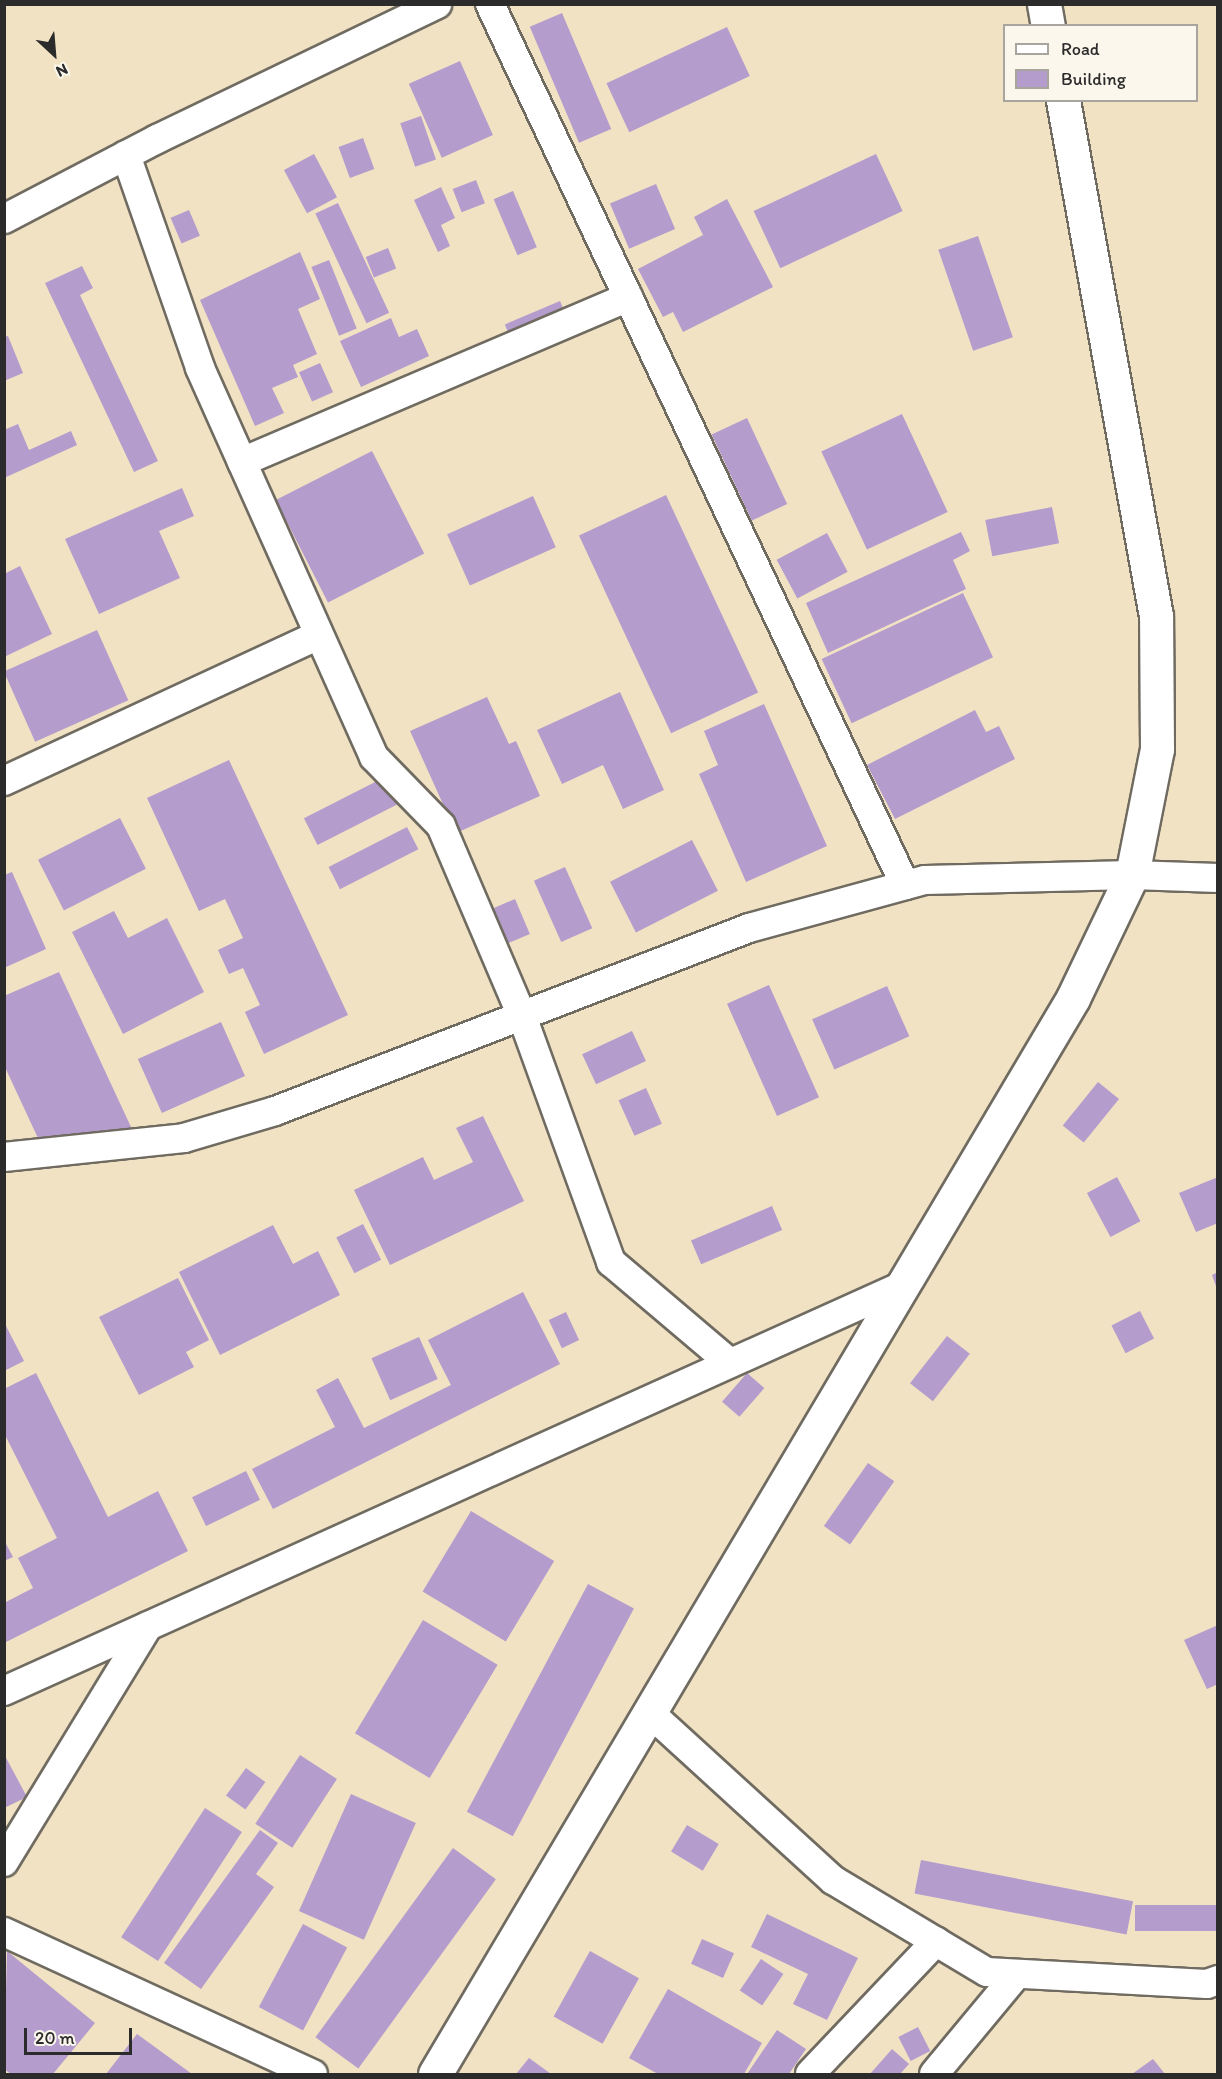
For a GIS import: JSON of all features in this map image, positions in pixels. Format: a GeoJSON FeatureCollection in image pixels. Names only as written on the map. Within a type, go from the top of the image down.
{"type":"FeatureCollection","features":[{"type":"Feature","properties":{"kind":"street"},"geometry":{"type":"LineString","coordinates":[[4,219],[126,155],[437,4]]}},
{"type":"Feature","properties":{"kind":"street"},"geometry":{"type":"LineString","coordinates":[[490,4],[905,885]]}},
{"type":"Feature","properties":{"kind":"street"},"geometry":{"type":"LineString","coordinates":[[1044,4],[1048,24]]}},
{"type":"Feature","properties":{"kind":"street"},"geometry":{"type":"LineString","coordinates":[[435,2074],[1073,998],[1132,875],[1157,749],[1156,616],[1063,102]]}},
{"type":"Feature","properties":{"kind":"street"},"geometry":{"type":"LineString","coordinates":[[126,155],[200,368],[374,757],[441,826],[522,1016],[611,1262],[729,1363]]}},
{"type":"Feature","properties":{"kind":"street"},"geometry":{"type":"LineString","coordinates":[[242,462],[628,297]]}},
{"type":"Feature","properties":{"kind":"street"},"geometry":{"type":"LineString","coordinates":[[4,781],[318,635]]}},
{"type":"Feature","properties":{"kind":"street"},"geometry":{"type":"LineString","coordinates":[[4,1157],[184,1138],[275,1111],[749,928],[925,880],[1132,875],[1218,878]]}},
{"type":"Feature","properties":{"kind":"street"},"geometry":{"type":"LineString","coordinates":[[4,1691],[902,1286]]}},
{"type":"Feature","properties":{"kind":"street"},"geometry":{"type":"LineString","coordinates":[[4,1862],[148,1626]]}},
{"type":"Feature","properties":{"kind":"street"},"geometry":{"type":"LineString","coordinates":[[649,1712],[833,1880],[987,1972],[1207,1984],[1218,1980]]}},
{"type":"Feature","properties":{"kind":"street"},"geometry":{"type":"LineString","coordinates":[[4,1932],[313,2074]]}},
{"type":"Feature","properties":{"kind":"street"},"geometry":{"type":"LineString","coordinates":[[810,2074],[936,1941]]}},
{"type":"Feature","properties":{"kind":"street"},"geometry":{"type":"LineString","coordinates":[[934,2074],[1017,1974]]}},
{"type":"Feature","properties":{"kind":"building"},"geometry":{"type":"Polygon","coordinates":[[[562,13],[611,129],[579,143],[530,27],[562,13]]]}},
{"type":"Feature","properties":{"kind":"building"},"geometry":{"type":"Polygon","coordinates":[[[727,27],[750,76],[629,132],[606,83],[727,27]]]}},
{"type":"Feature","properties":{"kind":"building"},"geometry":{"type":"Polygon","coordinates":[[[460,61],[493,135],[442,158],[409,84],[460,61]]]}},
{"type":"Feature","properties":{"kind":"building"},"geometry":{"type":"Polygon","coordinates":[[[421,116],[436,159],[415,167],[400,123],[421,116]]]}},
{"type":"Feature","properties":{"kind":"building"},"geometry":{"type":"Polygon","coordinates":[[[363,138],[374,169],[350,178],[339,147],[363,138]]]}},
{"type":"Feature","properties":{"kind":"building"},"geometry":{"type":"Polygon","coordinates":[[[314,154],[337,197],[307,213],[284,170],[314,154]]]}},
{"type":"Feature","properties":{"kind":"building"},"geometry":{"type":"Polygon","coordinates":[[[876,154],[903,211],[780,268],[754,211],[876,154]]]}},
{"type":"Feature","properties":{"kind":"building"},"geometry":{"type":"Polygon","coordinates":[[[476,180],[485,203],[462,212],[453,189],[476,180]]]}},
{"type":"Feature","properties":{"kind":"building"},"geometry":{"type":"Polygon","coordinates":[[[656,184],[675,229],[629,249],[610,204],[656,184]]]}},
{"type":"Feature","properties":{"kind":"building"},"geometry":{"type":"Polygon","coordinates":[[[441,187],[455,218],[441,225],[450,246],[438,252],[414,200],[441,187]]]}},
{"type":"Feature","properties":{"kind":"building"},"geometry":{"type":"Polygon","coordinates":[[[513,191],[537,247],[518,255],[494,199],[513,191]]]}},
{"type":"Feature","properties":{"kind":"building"},"geometry":{"type":"Polygon","coordinates":[[[727,199],[773,287],[683,332],[673,312],[663,317],[638,269],[703,235],[694,217],[727,199]]]}},
{"type":"Feature","properties":{"kind":"building"},"geometry":{"type":"Polygon","coordinates":[[[338,203],[389,313],[366,323],[315,214],[338,203]]]}},
{"type":"Feature","properties":{"kind":"building"},"geometry":{"type":"Polygon","coordinates":[[[189,210],[200,236],[182,244],[171,218],[189,210]]]}},
{"type":"Feature","properties":{"kind":"building"},"geometry":{"type":"Polygon","coordinates":[[[978,236],[1013,337],[973,351],[938,250],[978,236]]]}},
{"type":"Feature","properties":{"kind":"building"},"geometry":{"type":"Polygon","coordinates":[[[388,248],[396,268],[374,277],[366,257],[388,248]]]}},
{"type":"Feature","properties":{"kind":"building"},"geometry":{"type":"Polygon","coordinates":[[[300,252],[320,299],[298,309],[317,354],[293,365],[298,377],[272,388],[284,413],[255,426],[200,300],[300,252]]]}},
{"type":"Feature","properties":{"kind":"building"},"geometry":{"type":"Polygon","coordinates":[[[329,260],[357,329],[339,336],[311,267],[329,260]]]}},
{"type":"Feature","properties":{"kind":"building"},"geometry":{"type":"Polygon","coordinates":[[[82,266],[93,288],[80,295],[158,461],[134,472],[45,283],[82,266]]]}},
{"type":"Feature","properties":{"kind":"building"},"geometry":{"type":"Polygon","coordinates":[[[560,301],[566,315],[511,338],[505,324],[560,301]]]}},
{"type":"Feature","properties":{"kind":"building"},"geometry":{"type":"Polygon","coordinates":[[[391,318],[399,337],[417,329],[429,356],[361,387],[340,341],[391,318]]]}},
{"type":"Feature","properties":{"kind":"building"},"geometry":{"type":"Polygon","coordinates":[[[8,336],[23,373],[4,381],[4,337],[8,336]]]}},
{"type":"Feature","properties":{"kind":"building"},"geometry":{"type":"Polygon","coordinates":[[[320,363],[333,392],[312,402],[299,372],[320,363]]]}},
{"type":"Feature","properties":{"kind":"building"},"geometry":{"type":"Polygon","coordinates":[[[902,414],[948,512],[867,549],[821,452],[902,414]]]}},
{"type":"Feature","properties":{"kind":"building"},"geometry":{"type":"Polygon","coordinates":[[[747,418],[787,504],[752,521],[712,434],[747,418]]]}},
{"type":"Feature","properties":{"kind":"building"},"geometry":{"type":"Polygon","coordinates":[[[18,424],[29,450],[71,431],[77,445],[4,478],[4,430],[18,424]]]}},
{"type":"Feature","properties":{"kind":"building"},"geometry":{"type":"Polygon","coordinates":[[[372,451],[424,553],[328,602],[276,500],[372,451]]]}},
{"type":"Feature","properties":{"kind":"building"},"geometry":{"type":"Polygon","coordinates":[[[182,488],[194,516],[159,531],[180,578],[99,614],[65,539],[182,488]]]}},
{"type":"Feature","properties":{"kind":"building"},"geometry":{"type":"Polygon","coordinates":[[[666,495],[758,693],[671,733],[579,536],[666,495]]]}},
{"type":"Feature","properties":{"kind":"building"},"geometry":{"type":"Polygon","coordinates":[[[533,496],[556,547],[470,585],[447,534],[533,496]]]}},
{"type":"Feature","properties":{"kind":"building"},"geometry":{"type":"Polygon","coordinates":[[[1052,507],[1059,543],[992,556],[985,520],[1052,507]]]}},
{"type":"Feature","properties":{"kind":"building"},"geometry":{"type":"Polygon","coordinates":[[[961,532],[970,551],[953,560],[966,589],[828,653],[806,603],[961,532]]]}},
{"type":"Feature","properties":{"kind":"building"},"geometry":{"type":"Polygon","coordinates":[[[827,533],[848,572],[797,599],[777,560],[827,533]]]}},
{"type":"Feature","properties":{"kind":"building"},"geometry":{"type":"Polygon","coordinates":[[[20,566],[52,634],[4,657],[4,574],[20,566]]]}},
{"type":"Feature","properties":{"kind":"building"},"geometry":{"type":"Polygon","coordinates":[[[963,593],[993,657],[852,723],[822,659],[963,593]]]}},
{"type":"Feature","properties":{"kind":"building"},"geometry":{"type":"Polygon","coordinates":[[[97,630],[128,700],[35,742],[4,671],[97,630]]]}},
{"type":"Feature","properties":{"kind":"building"},"geometry":{"type":"Polygon","coordinates":[[[620,692],[664,790],[623,809],[603,765],[562,784],[537,730],[620,692]]]}},
{"type":"Feature","properties":{"kind":"building"},"geometry":{"type":"Polygon","coordinates":[[[487,697],[509,744],[516,741],[540,796],[456,833],[410,731],[487,697]]]}},
{"type":"Feature","properties":{"kind":"building"},"geometry":{"type":"Polygon","coordinates":[[[764,704],[827,846],[746,882],[699,774],[718,765],[704,731],[764,704]]]}},
{"type":"Feature","properties":{"kind":"building"},"geometry":{"type":"Polygon","coordinates":[[[975,710],[986,732],[999,726],[1015,759],[895,819],[867,765],[975,710]]]}},
{"type":"Feature","properties":{"kind":"building"},"geometry":{"type":"Polygon","coordinates":[[[229,760],[348,1015],[264,1054],[245,1012],[260,1005],[243,968],[229,974],[218,950],[243,938],[225,899],[199,911],[147,798],[229,760]]]}},
{"type":"Feature","properties":{"kind":"building"},"geometry":{"type":"Polygon","coordinates":[[[385,777],[399,804],[318,845],[304,818],[385,777]]]}},
{"type":"Feature","properties":{"kind":"building"},"geometry":{"type":"Polygon","coordinates":[[[120,818],[146,869],[64,911],[38,860],[120,818]]]}},
{"type":"Feature","properties":{"kind":"building"},"geometry":{"type":"Polygon","coordinates":[[[407,827],[418,849],[340,889],[329,867],[407,827]]]}},
{"type":"Feature","properties":{"kind":"building"},"geometry":{"type":"Polygon","coordinates":[[[692,840],[718,891],[636,933],[610,882],[692,840]]]}},
{"type":"Feature","properties":{"kind":"building"},"geometry":{"type":"Polygon","coordinates":[[[565,867],[592,928],[561,942],[534,881],[565,867]]]}},
{"type":"Feature","properties":{"kind":"building"},"geometry":{"type":"Polygon","coordinates":[[[12,872],[46,949],[4,968],[4,875],[12,872]]]}},
{"type":"Feature","properties":{"kind":"building"},"geometry":{"type":"Polygon","coordinates":[[[515,899],[530,934],[506,944],[491,909],[515,899]]]}},
{"type":"Feature","properties":{"kind":"building"},"geometry":{"type":"Polygon","coordinates":[[[114,911],[128,938],[167,918],[204,992],[123,1034],[72,932],[114,911]]]}},
{"type":"Feature","properties":{"kind":"building"},"geometry":{"type":"Polygon","coordinates":[[[59,972],[131,1127],[50,1164],[4,1065],[4,996],[59,972]]]}},
{"type":"Feature","properties":{"kind":"building"},"geometry":{"type":"Polygon","coordinates":[[[769,985],[819,1097],[777,1116],[727,1004],[769,985]]]}},
{"type":"Feature","properties":{"kind":"building"},"geometry":{"type":"Polygon","coordinates":[[[887,986],[909,1036],[834,1070],[812,1019],[887,986]]]}},
{"type":"Feature","properties":{"kind":"building"},"geometry":{"type":"Polygon","coordinates":[[[221,1022],[245,1076],[162,1113],[138,1059],[221,1022]]]}},
{"type":"Feature","properties":{"kind":"building"},"geometry":{"type":"Polygon","coordinates":[[[632,1031],[646,1061],[596,1084],[582,1054],[632,1031]]]}},
{"type":"Feature","properties":{"kind":"building"},"geometry":{"type":"Polygon","coordinates":[[[1098,1082],[1119,1099],[1084,1143],[1063,1126],[1098,1082]]]}},
{"type":"Feature","properties":{"kind":"building"},"geometry":{"type":"Polygon","coordinates":[[[646,1088],[662,1124],[634,1136],[619,1100],[646,1088]]]}},
{"type":"Feature","properties":{"kind":"building"},"geometry":{"type":"Polygon","coordinates":[[[483,1116],[524,1201],[390,1265],[354,1190],[423,1157],[434,1180],[473,1162],[456,1128],[483,1116]]]}},
{"type":"Feature","properties":{"kind":"building"},"geometry":{"type":"Polygon","coordinates":[[[1117,1177],[1140,1221],[1110,1237],[1087,1193],[1117,1177]]]}},
{"type":"Feature","properties":{"kind":"building"},"geometry":{"type":"Polygon","coordinates":[[[1218,1177],[1218,1223],[1196,1232],[1179,1193],[1218,1177]]]}},
{"type":"Feature","properties":{"kind":"building"},"geometry":{"type":"Polygon","coordinates":[[[772,1206],[782,1230],[701,1264],[691,1240],[772,1206]]]}},
{"type":"Feature","properties":{"kind":"building"},"geometry":{"type":"Polygon","coordinates":[[[363,1224],[381,1260],[354,1273],[336,1238],[363,1224]]]}},
{"type":"Feature","properties":{"kind":"building"},"geometry":{"type":"Polygon","coordinates":[[[273,1225],[293,1264],[318,1251],[340,1295],[220,1355],[179,1272],[273,1225]]]}},
{"type":"Feature","properties":{"kind":"building"},"geometry":{"type":"Polygon","coordinates":[[[1218,1272],[1218,1289],[1217,1289],[1212,1275],[1218,1272]]]}},
{"type":"Feature","properties":{"kind":"building"},"geometry":{"type":"Polygon","coordinates":[[[178,1278],[209,1340],[186,1352],[194,1367],[139,1395],[99,1317],[178,1278]]]}},
{"type":"Feature","properties":{"kind":"building"},"geometry":{"type":"Polygon","coordinates":[[[523,1292],[560,1364],[273,1509],[252,1469],[335,1427],[316,1390],[338,1378],[364,1428],[451,1385],[428,1340],[523,1292]]]}},
{"type":"Feature","properties":{"kind":"building"},"geometry":{"type":"Polygon","coordinates":[[[1140,1311],[1154,1339],[1126,1353],[1111,1326],[1140,1311]]]}},
{"type":"Feature","properties":{"kind":"building"},"geometry":{"type":"Polygon","coordinates":[[[566,1312],[579,1340],[562,1348],[549,1320],[566,1312]]]}},
{"type":"Feature","properties":{"kind":"building"},"geometry":{"type":"Polygon","coordinates":[[[4,1322],[24,1361],[4,1371],[4,1322]]]}},
{"type":"Feature","properties":{"kind":"building"},"geometry":{"type":"Polygon","coordinates":[[[947,1336],[970,1354],[933,1401],[910,1383],[947,1336]]]}},
{"type":"Feature","properties":{"kind":"building"},"geometry":{"type":"Polygon","coordinates":[[[419,1337],[438,1379],[390,1400],[371,1358],[419,1337]]]}},
{"type":"Feature","properties":{"kind":"building"},"geometry":{"type":"Polygon","coordinates":[[[36,1373],[108,1517],[158,1491],[188,1551],[6,1642],[4,1603],[33,1588],[18,1558],[57,1538],[4,1433],[4,1389],[36,1373]]]}},
{"type":"Feature","properties":{"kind":"building"},"geometry":{"type":"Polygon","coordinates":[[[747,1373],[764,1388],[739,1417],[722,1402],[747,1373]]]}},
{"type":"Feature","properties":{"kind":"building"},"geometry":{"type":"Polygon","coordinates":[[[868,1463],[894,1481],[850,1544],[824,1526],[868,1463]]]}},
{"type":"Feature","properties":{"kind":"building"},"geometry":{"type":"Polygon","coordinates":[[[246,1471],[260,1500],[206,1526],[192,1497],[246,1471]]]}},
{"type":"Feature","properties":{"kind":"building"},"geometry":{"type":"Polygon","coordinates":[[[471,1511],[554,1561],[506,1642],[423,1592],[471,1511]]]}},
{"type":"Feature","properties":{"kind":"building"},"geometry":{"type":"Polygon","coordinates":[[[4,1540],[13,1557],[4,1561],[4,1540]]]}},
{"type":"Feature","properties":{"kind":"building"},"geometry":{"type":"Polygon","coordinates":[[[588,1584],[634,1608],[513,1836],[467,1812],[588,1584]]]}},
{"type":"Feature","properties":{"kind":"building"},"geometry":{"type":"Polygon","coordinates":[[[423,1620],[498,1665],[430,1778],[355,1733],[423,1620]]]}},
{"type":"Feature","properties":{"kind":"building"},"geometry":{"type":"Polygon","coordinates":[[[1218,1625],[1218,1684],[1207,1689],[1184,1640],[1218,1625]]]}},
{"type":"Feature","properties":{"kind":"building"},"geometry":{"type":"Polygon","coordinates":[[[4,1754],[27,1797],[4,1808],[4,1754]]]}},
{"type":"Feature","properties":{"kind":"building"},"geometry":{"type":"Polygon","coordinates":[[[300,1755],[337,1779],[292,1848],[255,1824],[300,1755]]]}},
{"type":"Feature","properties":{"kind":"building"},"geometry":{"type":"Polygon","coordinates":[[[246,1768],[265,1782],[245,1810],[226,1796],[246,1768]]]}},
{"type":"Feature","properties":{"kind":"building"},"geometry":{"type":"Polygon","coordinates":[[[351,1794],[416,1823],[364,1940],[299,1911],[351,1794]]]}},
{"type":"Feature","properties":{"kind":"building"},"geometry":{"type":"Polygon","coordinates":[[[205,1808],[242,1832],[158,1961],[121,1937],[205,1808]]]}},
{"type":"Feature","properties":{"kind":"building"},"geometry":{"type":"Polygon","coordinates":[[[687,1825],[719,1844],[703,1871],[671,1852],[687,1825]]]}},
{"type":"Feature","properties":{"kind":"building"},"geometry":{"type":"Polygon","coordinates":[[[260,1830],[278,1843],[256,1874],[274,1887],[201,1989],[164,1963],[260,1830]]]}},
{"type":"Feature","properties":{"kind":"building"},"geometry":{"type":"Polygon","coordinates":[[[453,1848],[496,1879],[358,2068],[315,2037],[453,1848]]]}},
{"type":"Feature","properties":{"kind":"building"},"geometry":{"type":"Polygon","coordinates":[[[921,1860],[1133,1901],[1127,1935],[915,1893],[921,1860]]]}},
{"type":"Feature","properties":{"kind":"building"},"geometry":{"type":"Polygon","coordinates":[[[1135,1905],[1218,1905],[1218,1931],[1135,1931],[1135,1905]]]}},
{"type":"Feature","properties":{"kind":"building"},"geometry":{"type":"Polygon","coordinates":[[[767,1914],[858,1958],[827,2020],[793,2004],[808,1974],[751,1947],[767,1914]]]}},
{"type":"Feature","properties":{"kind":"building"},"geometry":{"type":"Polygon","coordinates":[[[303,1924],[347,1947],[303,2030],[259,2007],[303,1924]]]}},
{"type":"Feature","properties":{"kind":"building"},"geometry":{"type":"Polygon","coordinates":[[[702,1939],[734,1953],[723,1978],[691,1964],[702,1939]]]}},
{"type":"Feature","properties":{"kind":"building"},"geometry":{"type":"Polygon","coordinates":[[[7,1951],[95,2023],[53,2074],[11,2074],[4,2069],[7,1951]]]}},
{"type":"Feature","properties":{"kind":"building"},"geometry":{"type":"Polygon","coordinates":[[[590,1951],[639,1978],[603,2044],[554,2017],[590,1951]]]}},
{"type":"Feature","properties":{"kind":"building"},"geometry":{"type":"Polygon","coordinates":[[[761,1959],[783,1974],[762,2006],[740,1991],[761,1959]]]}},
{"type":"Feature","properties":{"kind":"building"},"geometry":{"type":"Polygon","coordinates":[[[668,1989],[762,2043],[744,2074],[658,2074],[629,2058],[668,1989]]]}},
{"type":"Feature","properties":{"kind":"building"},"geometry":{"type":"Polygon","coordinates":[[[918,2027],[930,2051],[911,2061],[898,2037],[918,2027]]]}},
{"type":"Feature","properties":{"kind":"building"},"geometry":{"type":"Polygon","coordinates":[[[777,2030],[806,2049],[789,2074],[747,2074],[777,2030]]]}},
{"type":"Feature","properties":{"kind":"building"},"geometry":{"type":"Polygon","coordinates":[[[137,2034],[192,2074],[106,2074],[137,2034]]]}},
{"type":"Feature","properties":{"kind":"building"},"geometry":{"type":"Polygon","coordinates":[[[892,2049],[909,2064],[900,2074],[870,2074],[892,2049]]]}},
{"type":"Feature","properties":{"kind":"building"},"geometry":{"type":"Polygon","coordinates":[[[529,2058],[551,2074],[516,2074],[529,2058]]]}},
{"type":"Feature","properties":{"kind":"building"},"geometry":{"type":"Polygon","coordinates":[[[1153,2059],[1165,2074],[1132,2074],[1153,2059]]]}}]}
